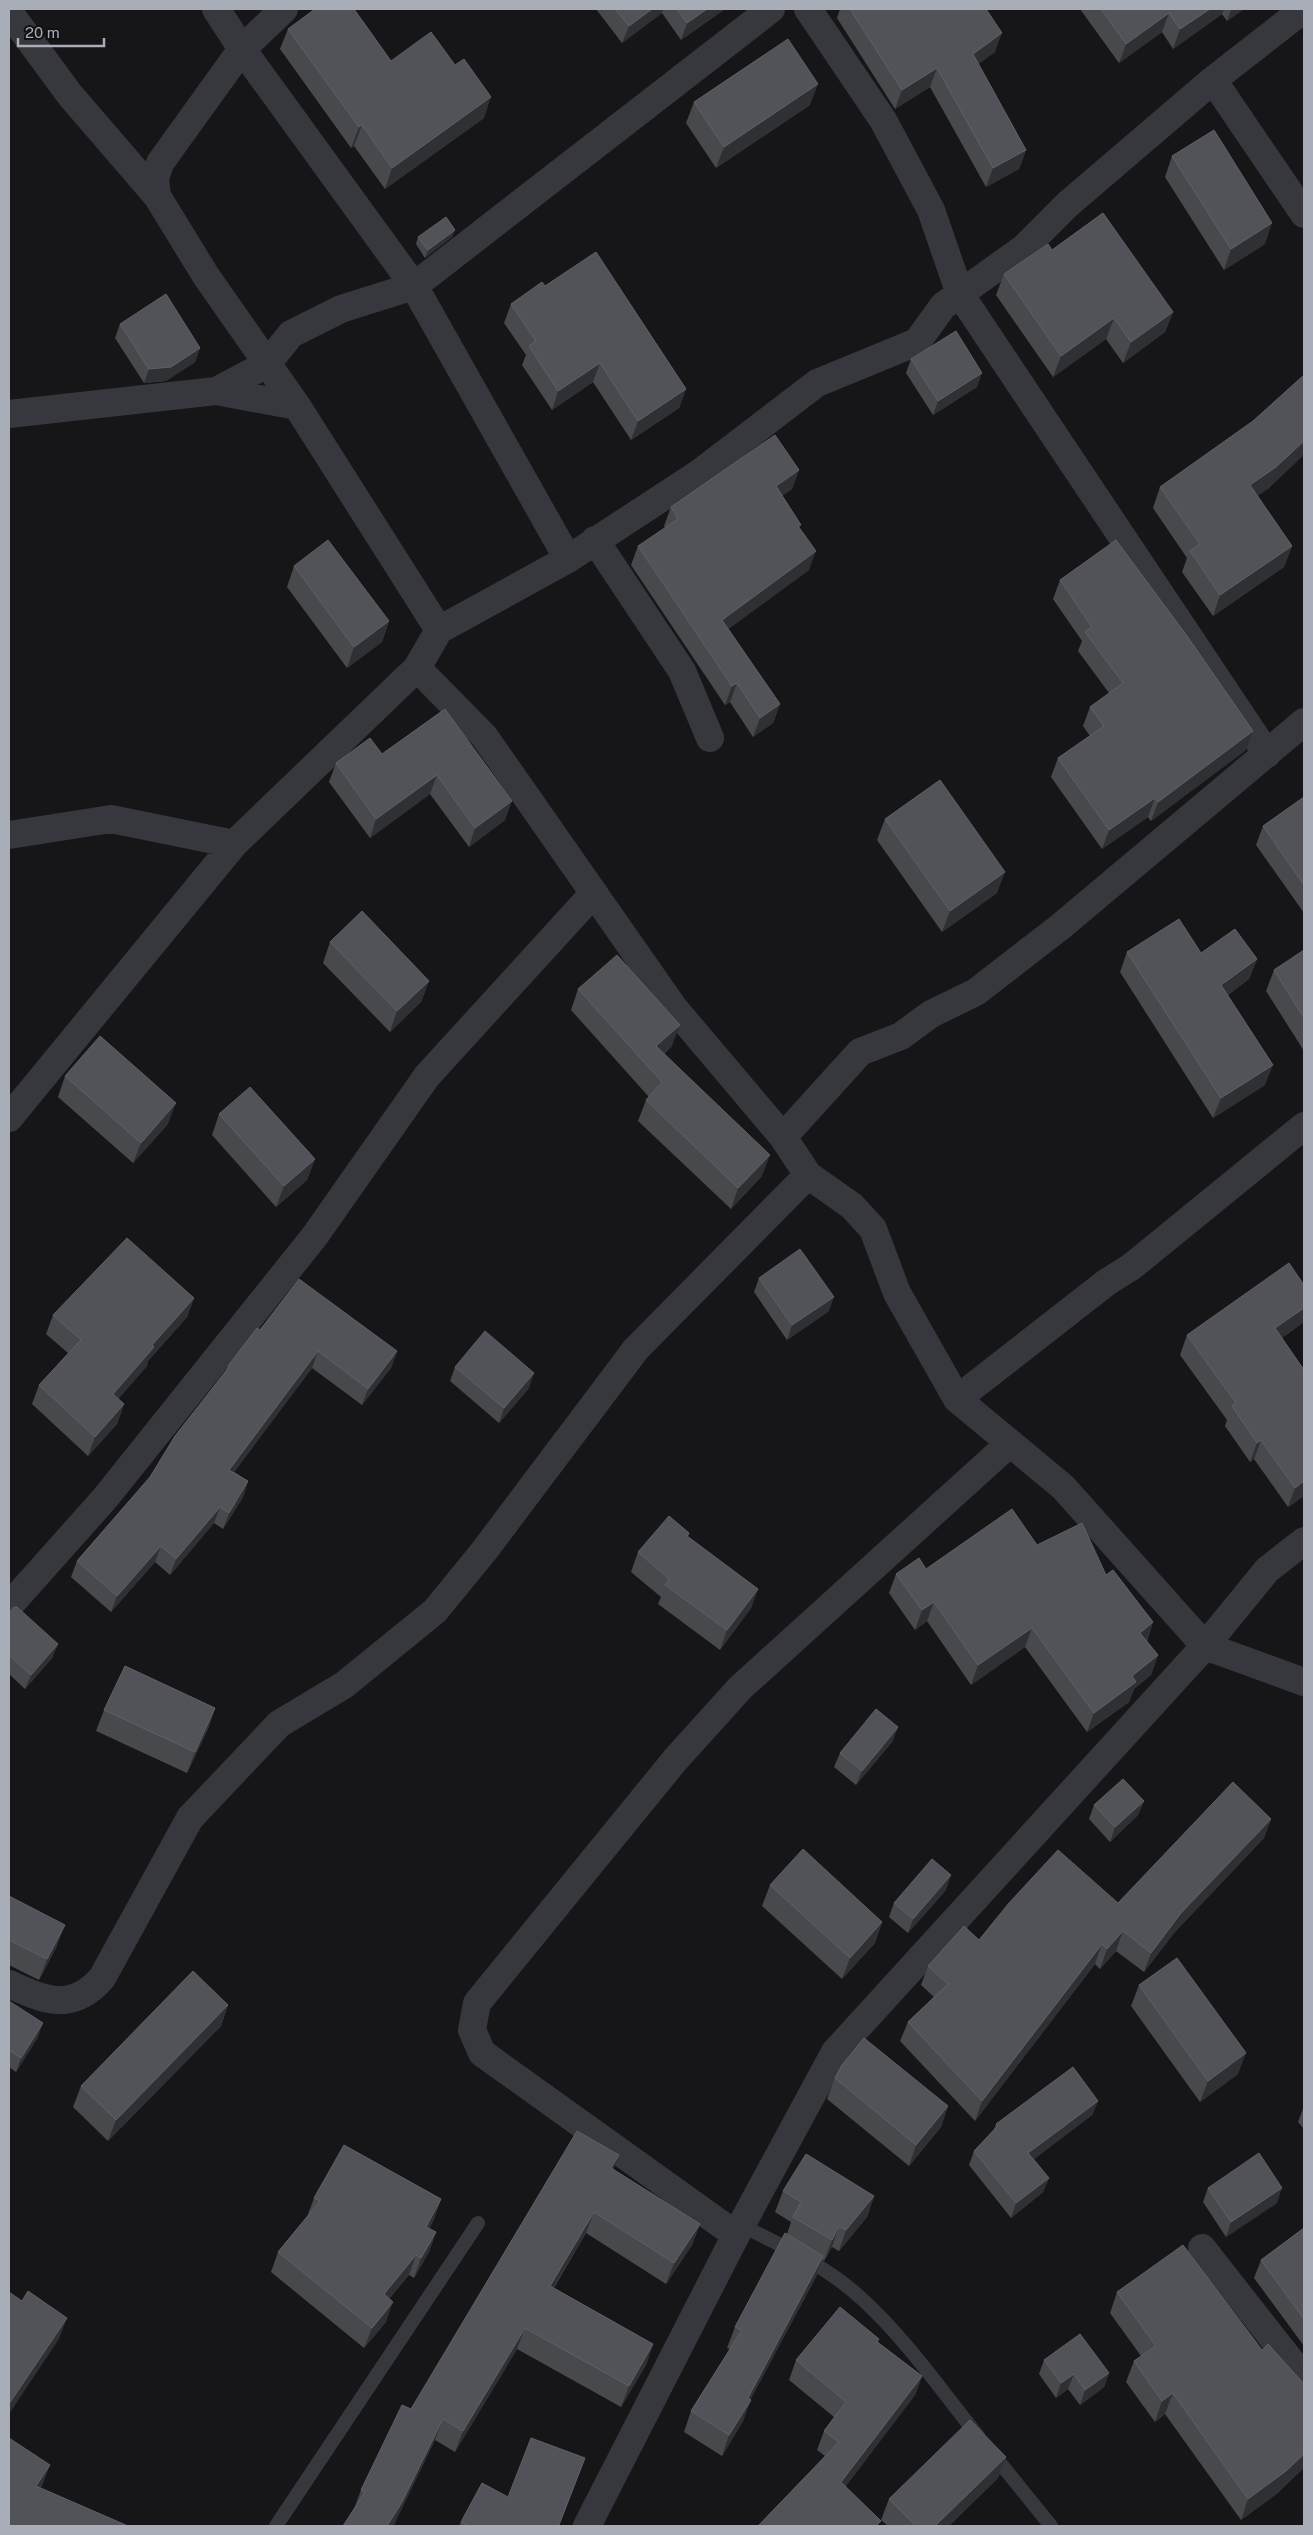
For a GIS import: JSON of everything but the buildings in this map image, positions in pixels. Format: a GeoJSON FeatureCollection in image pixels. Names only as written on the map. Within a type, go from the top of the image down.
{"type":"FeatureCollection","features":[{"type":"Feature","properties":{"kind":"street"},"geometry":{"type":"LineString","coordinates":[[216,9],[242,48],[414,286],[568,559]]}},
{"type":"Feature","properties":{"kind":"street"},"geometry":{"type":"LineString","coordinates":[[157,196],[155,179],[160,163],[242,48],[284,9]]}},
{"type":"Feature","properties":{"kind":"street"},"geometry":{"type":"LineString","coordinates":[[216,391],[267,364],[291,334],[341,309],[414,286],[771,9]]}},
{"type":"Feature","properties":{"kind":"street"},"geometry":{"type":"LineString","coordinates":[[808,9],[883,120],[927,202],[960,294],[1268,754]]}},
{"type":"Feature","properties":{"kind":"street"},"geometry":{"type":"LineString","coordinates":[[9,1118],[234,844],[417,668],[439,630],[568,559],[698,474],[817,383],[917,342],[943,306],[1024,248],[1068,204],[1212,80],[1304,9]]}},
{"type":"Feature","properties":{"kind":"street"},"geometry":{"type":"LineString","coordinates":[[9,12],[70,95],[157,196],[206,276],[297,406],[439,630]]}},
{"type":"Feature","properties":{"kind":"street"},"geometry":{"type":"LineString","coordinates":[[1212,80],[1304,214]]}},
{"type":"Feature","properties":{"kind":"street"},"geometry":{"type":"LineString","coordinates":[[9,414],[216,391],[297,406]]}},
{"type":"Feature","properties":{"kind":"street"},"geometry":{"type":"LineString","coordinates":[[595,540],[682,671],[702,714],[710,738]]}},
{"type":"Feature","properties":{"kind":"street"},"geometry":{"type":"LineString","coordinates":[[417,668],[484,736],[674,1008],[783,1137],[808,1175],[852,1206],[873,1229],[897,1293],[957,1399],[1063,1487],[1205,1646],[1304,1682]]}},
{"type":"Feature","properties":{"kind":"street"},"geometry":{"type":"LineString","coordinates":[[783,1137],[860,1052],[901,1036],[931,1014],[976,992],[1060,927],[1304,722]]}},
{"type":"Feature","properties":{"kind":"street"},"geometry":{"type":"LineString","coordinates":[[9,835],[111,819],[234,844]]}},
{"type":"Feature","properties":{"kind":"street"},"geometry":{"type":"LineString","coordinates":[[9,1606],[106,1496],[314,1237],[427,1076],[594,893]]}},
{"type":"Feature","properties":{"kind":"street"},"geometry":{"type":"LineString","coordinates":[[957,1399],[1107,1282],[1131,1267],[1304,1126]]}},
{"type":"Feature","properties":{"kind":"street"},"geometry":{"type":"LineString","coordinates":[[9,1984],[53,2001],[74,2000],[90,1992],[102,1978],[190,1818],[279,1724],[344,1685],[435,1611],[484,1551],[636,1349],[808,1175]]}},
{"type":"Feature","properties":{"kind":"street"},"geometry":{"type":"LineString","coordinates":[[738,2230],[482,2053],[472,2030],[477,2003],[675,1760],[740,1688],[1010,1444]]}},
{"type":"Feature","properties":{"kind":"street"},"geometry":{"type":"LineString","coordinates":[[587,2526],[738,2230],[835,2052],[1205,1646],[1267,1570],[1304,1541]]}},
{"type":"Feature","properties":{"kind":"street"},"geometry":{"type":"LineString","coordinates":[[1202,2248],[1304,2378]]}},
{"type":"Feature","properties":{"kind":"lane"},"geometry":{"type":"LineString","coordinates":[[276,2526],[478,2223]]}},
{"type":"Feature","properties":{"kind":"lane"},"geometry":{"type":"LineString","coordinates":[[738,2230],[806,2259],[862,2298],[908,2348],[1051,2526]]}}]}
